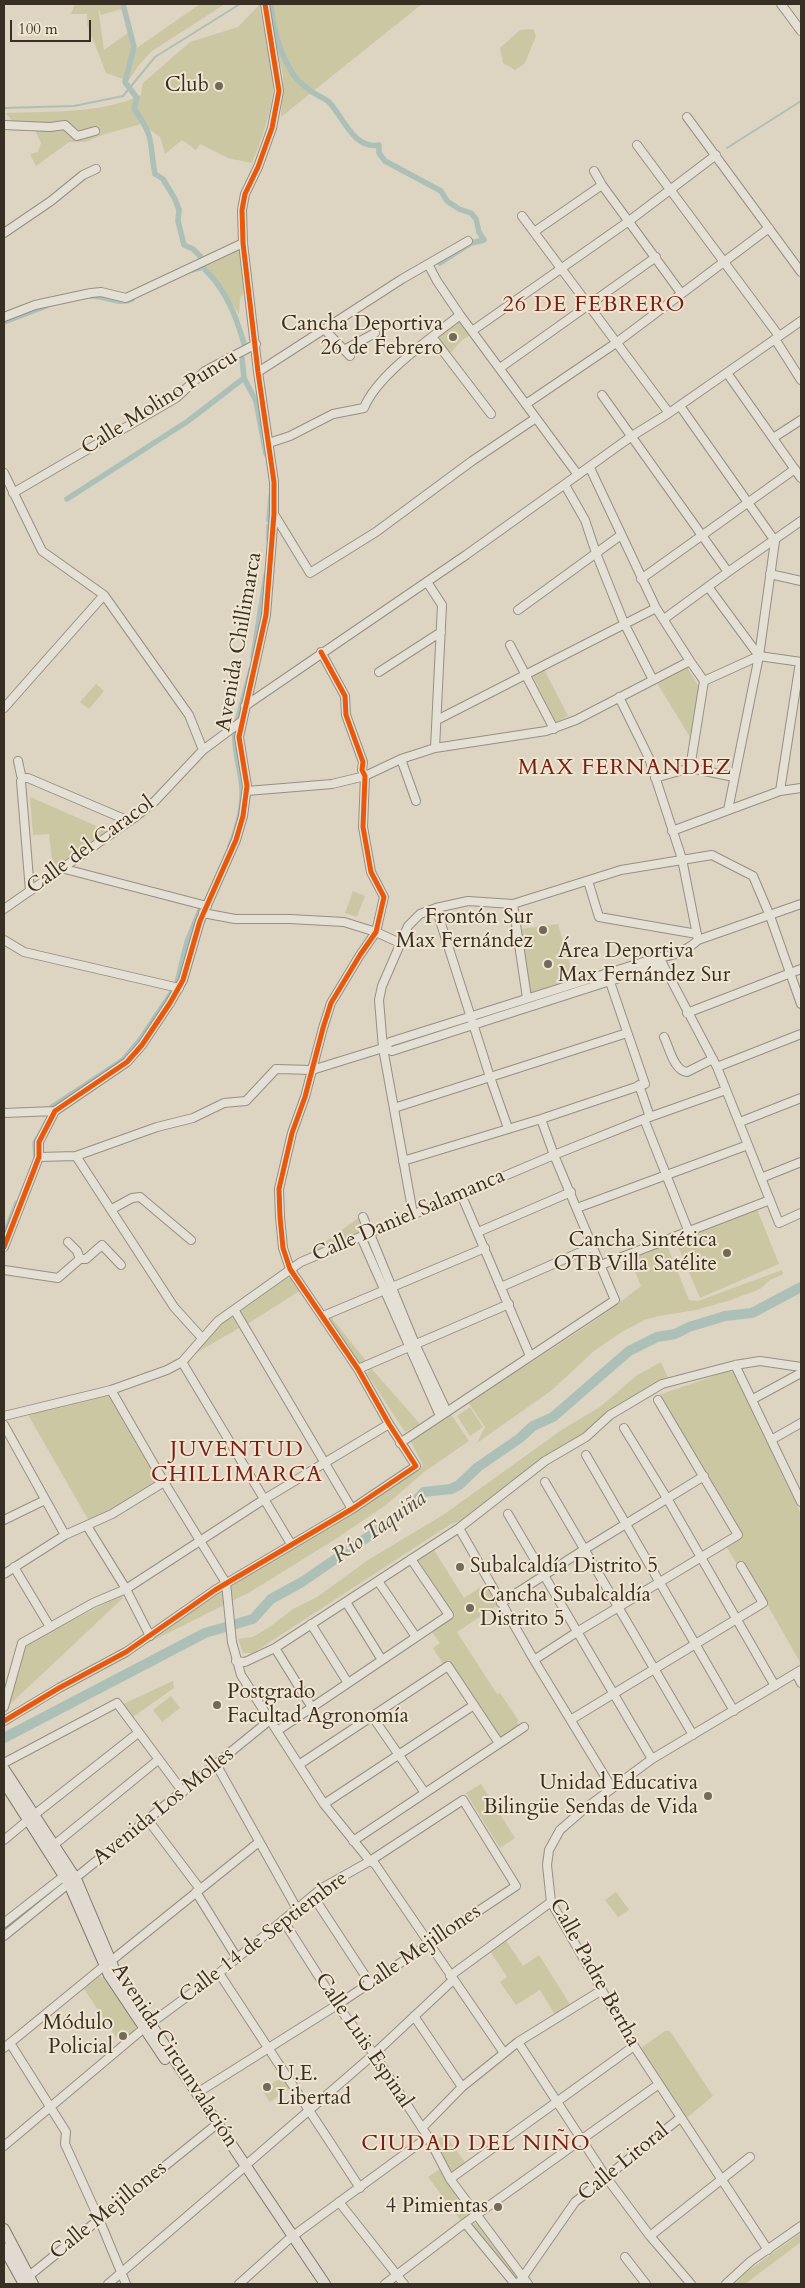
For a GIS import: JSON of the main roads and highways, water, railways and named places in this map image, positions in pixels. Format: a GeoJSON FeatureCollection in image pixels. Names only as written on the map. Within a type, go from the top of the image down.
{"type":"FeatureCollection","features":[{"type":"Feature","properties":{"kind":"main road","name":"Avenida Circunvalación"},"geometry":{"type":"LineString","coordinates":[[4,1770],[31,1817],[72,1877]]}},
{"type":"Feature","properties":{"kind":"main road","name":"Avenida Circunvalación"},"geometry":{"type":"LineString","coordinates":[[4,1782],[54,1845],[72,1877],[108,1964],[212,2128],[243,2167]]}},
{"type":"Feature","properties":{"kind":"main road","name":"Avenida Circunvalación"},"geometry":{"type":"LineString","coordinates":[[146,2026],[197,2094],[243,2167],[325,2284]]}},
{"type":"Feature","properties":{"kind":"main road"},"geometry":{"type":"LineString","coordinates":[[4,2229],[29,2281]]}},
{"type":"Feature","properties":{"kind":"main road","name":"Avenida Circunvalación"},"geometry":{"type":"LineString","coordinates":[[291,2238],[318,2284]]}},
{"type":"Feature","properties":{"kind":"main road"},"geometry":{"type":"LineString","coordinates":[[4,2248],[29,2281]]}},
{"type":"Feature","properties":{"kind":"waterway"},"geometry":{"type":"LineString","coordinates":[[123,4],[134,47],[125,82],[137,98],[134,109],[148,133],[155,174],[163,179],[179,210],[178,221],[184,245],[193,249],[201,257],[201,261]]}},
{"type":"Feature","properties":{"kind":"waterway"},"geometry":{"type":"LineString","coordinates":[[4,108],[74,106],[123,96],[155,57],[240,4]]}},
{"type":"Feature","properties":{"kind":"waterway"},"geometry":{"type":"LineString","coordinates":[[271,4],[273,22],[280,49],[288,66],[298,80],[312,92],[326,99],[356,138],[370,145],[379,145],[379,153],[385,161],[441,191],[447,201],[459,209],[471,213],[476,219],[479,232],[484,240],[471,243],[440,263]]}},
{"type":"Feature","properties":{"kind":"waterway"},"geometry":{"type":"LineString","coordinates":[[727,148],[801,101]]}},
{"type":"Feature","properties":{"kind":"waterway"},"geometry":{"type":"LineString","coordinates":[[192,270],[203,267],[226,297],[234,313],[245,347]]}},
{"type":"Feature","properties":{"kind":"waterway"},"geometry":{"type":"LineString","coordinates":[[91,296],[117,301],[132,299]]}},
{"type":"Feature","properties":{"kind":"waterway"},"geometry":{"type":"LineString","coordinates":[[4,322],[46,306]]}},
{"type":"Feature","properties":{"kind":"waterway"},"geometry":{"type":"LineString","coordinates":[[242,358],[244,378],[256,401],[266,454]]}},
{"type":"Feature","properties":{"kind":"waterway"},"geometry":{"type":"LineString","coordinates":[[67,499],[188,421],[244,378]]}},
{"type":"Feature","properties":{"kind":"waterway"},"geometry":{"type":"LineString","coordinates":[[269,520],[271,496]]}},
{"type":"Feature","properties":{"kind":"waterway"},"geometry":{"type":"LineString","coordinates":[[269,526],[269,539]]}},
{"type":"Feature","properties":{"kind":"waterway"},"geometry":{"type":"LineString","coordinates":[[253,657],[266,575]]}},
{"type":"Feature","properties":{"kind":"waterway"},"geometry":{"type":"LineString","coordinates":[[237,722],[251,669]]}},
{"type":"Feature","properties":{"kind":"waterway"},"geometry":{"type":"LineString","coordinates":[[230,846],[242,804],[235,731]]}},
{"type":"Feature","properties":{"kind":"waterway"},"geometry":{"type":"LineString","coordinates":[[177,983],[187,942],[200,910]]}},
{"type":"Feature","properties":{"kind":"waterway"},"geometry":{"type":"LineString","coordinates":[[52,1107],[123,1060],[140,1040],[172,992]]}},
{"type":"Feature","properties":{"kind":"waterway"},"geometry":{"type":"LineString","coordinates":[[36,1158],[35,1143],[38,1138]]}},
{"type":"Feature","properties":{"kind":"waterway"},"geometry":{"type":"LineString","coordinates":[[4,1236],[17,1203]]}},
{"type":"Feature","properties":{"kind":"waterway","name":"Río Taquiña"},"geometry":{"type":"LineString","coordinates":[[4,1738],[205,1633],[253,1619],[271,1599],[302,1582],[407,1510],[424,1492],[451,1489],[459,1485],[478,1467],[520,1438],[533,1426],[553,1417],[629,1351],[657,1337],[675,1334],[689,1327],[725,1316],[752,1313],[801,1287]]}},
{"type":"Feature","properties":{"kind":"place","name":"Club"},"geometry":{"type":"Point","coordinates":[219,86]}},
{"type":"Feature","properties":{"kind":"place","name":"Cancha Deportiva 26 de Febrero"},"geometry":{"type":"Point","coordinates":[453,337]}},
{"type":"Feature","properties":{"kind":"place","name":"Frontón Sur Max Fernández"},"geometry":{"type":"Point","coordinates":[543,930]}},
{"type":"Feature","properties":{"kind":"place","name":"Área Deportiva Max Fernández Sur"},"geometry":{"type":"Point","coordinates":[548,964]}},
{"type":"Feature","properties":{"kind":"place","name":"Cancha Sintética OTB Villa Satélite"},"geometry":{"type":"Point","coordinates":[727,1253]}},
{"type":"Feature","properties":{"kind":"place","name":"Subalcaldía Distrito 5"},"geometry":{"type":"Point","coordinates":[460,1567]}},
{"type":"Feature","properties":{"kind":"place","name":"Cancha Subalcaldía Distrito 5"},"geometry":{"type":"Point","coordinates":[470,1608]}},
{"type":"Feature","properties":{"kind":"place","name":"Postgrado Facultad Agronomía"},"geometry":{"type":"Point","coordinates":[217,1705]}},
{"type":"Feature","properties":{"kind":"place","name":"Unidad Educativa Bilingüe Sendas de Vida"},"geometry":{"type":"Point","coordinates":[708,1796]}},
{"type":"Feature","properties":{"kind":"place","name":"Módulo Policial"},"geometry":{"type":"Point","coordinates":[123,2036]}},
{"type":"Feature","properties":{"kind":"place","name":"U.E. Libertad"},"geometry":{"type":"Point","coordinates":[267,2087]}},
{"type":"Feature","properties":{"kind":"place","name":"4 Pimientas"},"geometry":{"type":"Point","coordinates":[498,2207]}},
{"type":"Feature","properties":{"kind":"district","name":"26 DE FEBRERO"},"geometry":{"type":"Point","coordinates":[594,306]}},
{"type":"Feature","properties":{"kind":"district","name":"MAX FERNANDEZ"},"geometry":{"type":"Point","coordinates":[625,769]}},
{"type":"Feature","properties":{"kind":"district","name":"JUVENTUD CHILLIMARCA"},"geometry":{"type":"Point","coordinates":[237,1464]}},
{"type":"Feature","properties":{"kind":"district","name":"CIUDAD DEL NIÑO"},"geometry":{"type":"Point","coordinates":[476,2145]}}]}
